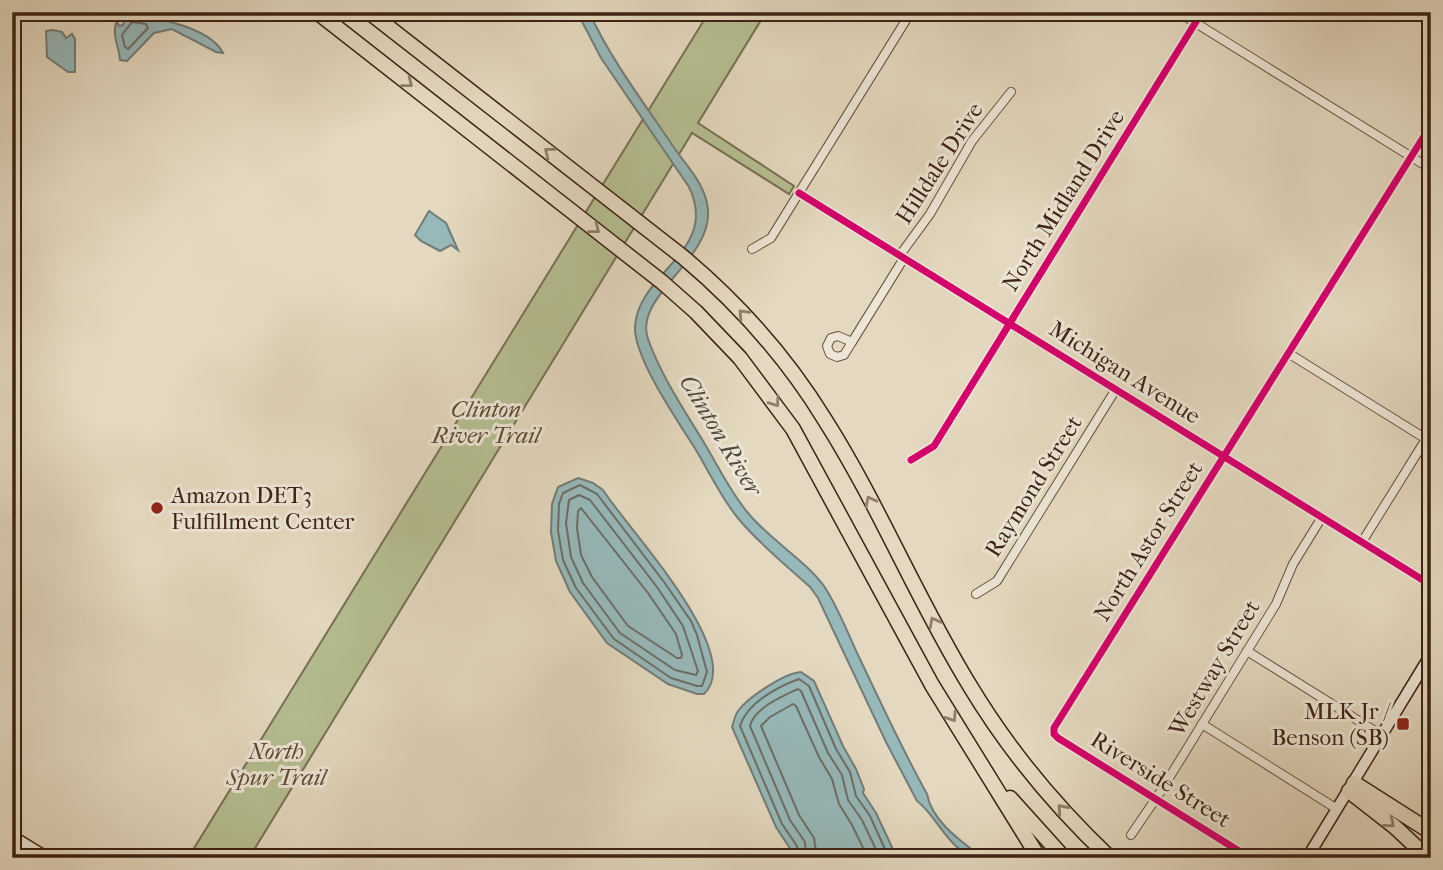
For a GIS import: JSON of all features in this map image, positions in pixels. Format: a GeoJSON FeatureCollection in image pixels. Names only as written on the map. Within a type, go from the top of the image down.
{"type":"FeatureCollection","features":[{"type":"Feature","properties":{"kind":"highway"},"geometry":{"type":"LineString","coordinates":[[310,12],[354,41]]}},
{"type":"Feature","properties":{"kind":"highway"},"geometry":{"type":"LineString","coordinates":[[317,12],[680,297],[740,358],[793,429],[932,685],[1039,858]]}},
{"type":"Feature","properties":{"kind":"highway"},"geometry":{"type":"LineString","coordinates":[[369,12],[666,244],[700,272],[753,325],[801,384],[834,435],[976,696],[1037,780],[1110,858]]}},
{"type":"Feature","properties":{"kind":"highway"},"geometry":{"type":"LineString","coordinates":[[385,12],[400,26],[406,41]]}},
{"type":"Feature","properties":{"kind":"highway"},"geometry":{"type":"LineString","coordinates":[[976,755],[1064,858]]}},
{"type":"Feature","properties":{"kind":"highway"},"geometry":{"type":"LineString","coordinates":[[1351,787],[1431,832]]}},
{"type":"Feature","properties":{"kind":"highway"},"geometry":{"type":"LineString","coordinates":[[1351,787],[1428,858]]}},
{"type":"Feature","properties":{"kind":"main road"},"geometry":{"type":"LineString","coordinates":[[1307,858],[1431,654]]}},
{"type":"Feature","properties":{"kind":"main road"},"geometry":{"type":"LineString","coordinates":[[12,836],[48,858]]}},
{"type":"Feature","properties":{"kind":"street"},"geometry":{"type":"LineString","coordinates":[[752,249],[771,238],[911,12]]}},
{"type":"Feature","properties":{"kind":"street"},"geometry":{"type":"LineString","coordinates":[[1178,12],[1431,169]]}},
{"type":"Feature","properties":{"kind":"street","name":"North Midland Drive"},"geometry":{"type":"LineString","coordinates":[[911,460],[934,446],[1202,12]]}},
{"type":"Feature","properties":{"kind":"street","name":"Hilldale Drive"},"geometry":{"type":"LineString","coordinates":[[852,342],[971,142],[1011,92]]}},
{"type":"Feature","properties":{"kind":"street","name":"North Astor Street"},"geometry":{"type":"LineString","coordinates":[[1054,732],[1055,726],[1431,125]]}},
{"type":"Feature","properties":{"kind":"street","name":"Michigan Avenue"},"geometry":{"type":"LineString","coordinates":[[799,193],[1431,585]]}},
{"type":"Feature","properties":{"kind":"street"},"geometry":{"type":"LineString","coordinates":[[1288,353],[1428,441],[1362,542]]}},
{"type":"Feature","properties":{"kind":"street","name":"Raymond Street"},"geometry":{"type":"LineString","coordinates":[[976,594],[997,581],[1116,389]]}},
{"type":"Feature","properties":{"kind":"street","name":"Westway Street"},"geometry":{"type":"LineString","coordinates":[[1131,835],[1156,799],[1278,600],[1290,570],[1322,517]]}},
{"type":"Feature","properties":{"kind":"street"},"geometry":{"type":"LineString","coordinates":[[1247,651],[1383,736]]}},
{"type":"Feature","properties":{"kind":"street"},"geometry":{"type":"LineString","coordinates":[[1202,724],[1337,809]]}},
{"type":"Feature","properties":{"kind":"street","name":"Riverside Street"},"geometry":{"type":"LineString","coordinates":[[1054,732],[1058,738],[1250,858]]}},
{"type":"Feature","properties":{"kind":"green space","name":"Clinton River Trail"},"geometry":{"type":"Polygon","coordinates":[[[709,12],[766,12],[698,123],[794,186],[789,194],[692,133],[249,858],[188,858],[709,12]]]}},
{"type":"Feature","properties":{"kind":"water"},"geometry":{"type":"Polygon","coordinates":[[[577,12],[589,12],[618,64],[704,192],[708,210],[706,228],[687,261],[661,292],[646,323],[648,339],[660,367],[742,505],[766,532],[807,567],[824,586],[935,814],[949,831],[983,858],[962,851],[917,801],[818,598],[810,587],[745,527],[731,509],[649,372],[636,339],[635,326],[640,307],[649,290],[687,245],[694,228],[696,209],[689,187],[601,58],[577,12]]]}},
{"type":"Feature","properties":{"kind":"water"},"geometry":{"type":"Polygon","coordinates":[[[129,15],[167,21],[194,30],[206,36],[223,53],[172,29],[154,33],[127,61],[120,60],[115,26],[117,21],[119,26],[123,25],[129,15]]]}},
{"type":"Feature","properties":{"kind":"water"},"geometry":{"type":"Polygon","coordinates":[[[46,31],[62,32],[66,38],[72,34],[75,39],[75,72],[68,72],[47,57],[46,31]]]}},
{"type":"Feature","properties":{"kind":"water"},"geometry":{"type":"Polygon","coordinates":[[[429,211],[446,223],[458,250],[451,245],[440,251],[415,235],[429,211]]]}},
{"type":"Feature","properties":{"kind":"water"},"geometry":{"type":"Polygon","coordinates":[[[578,478],[603,490],[678,590],[697,621],[710,650],[713,675],[704,694],[668,684],[607,643],[570,592],[556,561],[551,532],[552,504],[558,487],[578,478]]]}},
{"type":"Feature","properties":{"kind":"water"},"geometry":{"type":"Polygon","coordinates":[[[801,672],[814,681],[856,769],[863,793],[876,813],[897,858],[791,858],[791,850],[776,827],[732,727],[737,713],[750,699],[777,681],[801,672]]]}},
{"type":"Feature","properties":{"kind":"cycle path"},"geometry":{"type":"LineString","coordinates":[[911,460],[934,446],[1202,12]]}},
{"type":"Feature","properties":{"kind":"cycle path"},"geometry":{"type":"LineString","coordinates":[[1250,858],[1058,738],[1054,734],[1054,728],[1431,125]]}},
{"type":"Feature","properties":{"kind":"cycle path"},"geometry":{"type":"LineString","coordinates":[[799,193],[1431,585]]}},
{"type":"Feature","properties":{"kind":"place","name":"Amazon DET3 Fulfillment Center"},"geometry":{"type":"Point","coordinates":[157,508]}},
{"type":"Feature","properties":{"kind":"place","name":"MLK Jr / Benson (SB)"},"geometry":{"type":"Point","coordinates":[1403,724]}},
{"type":"Feature","properties":{"kind":"water label","name":"Clinton River"},"geometry":{"type":"Point","coordinates":[721,435]}},
{"type":"Feature","properties":{"kind":"park label","name":"North Spur Trail"},"geometry":{"type":"Point","coordinates":[276,764]}}]}
